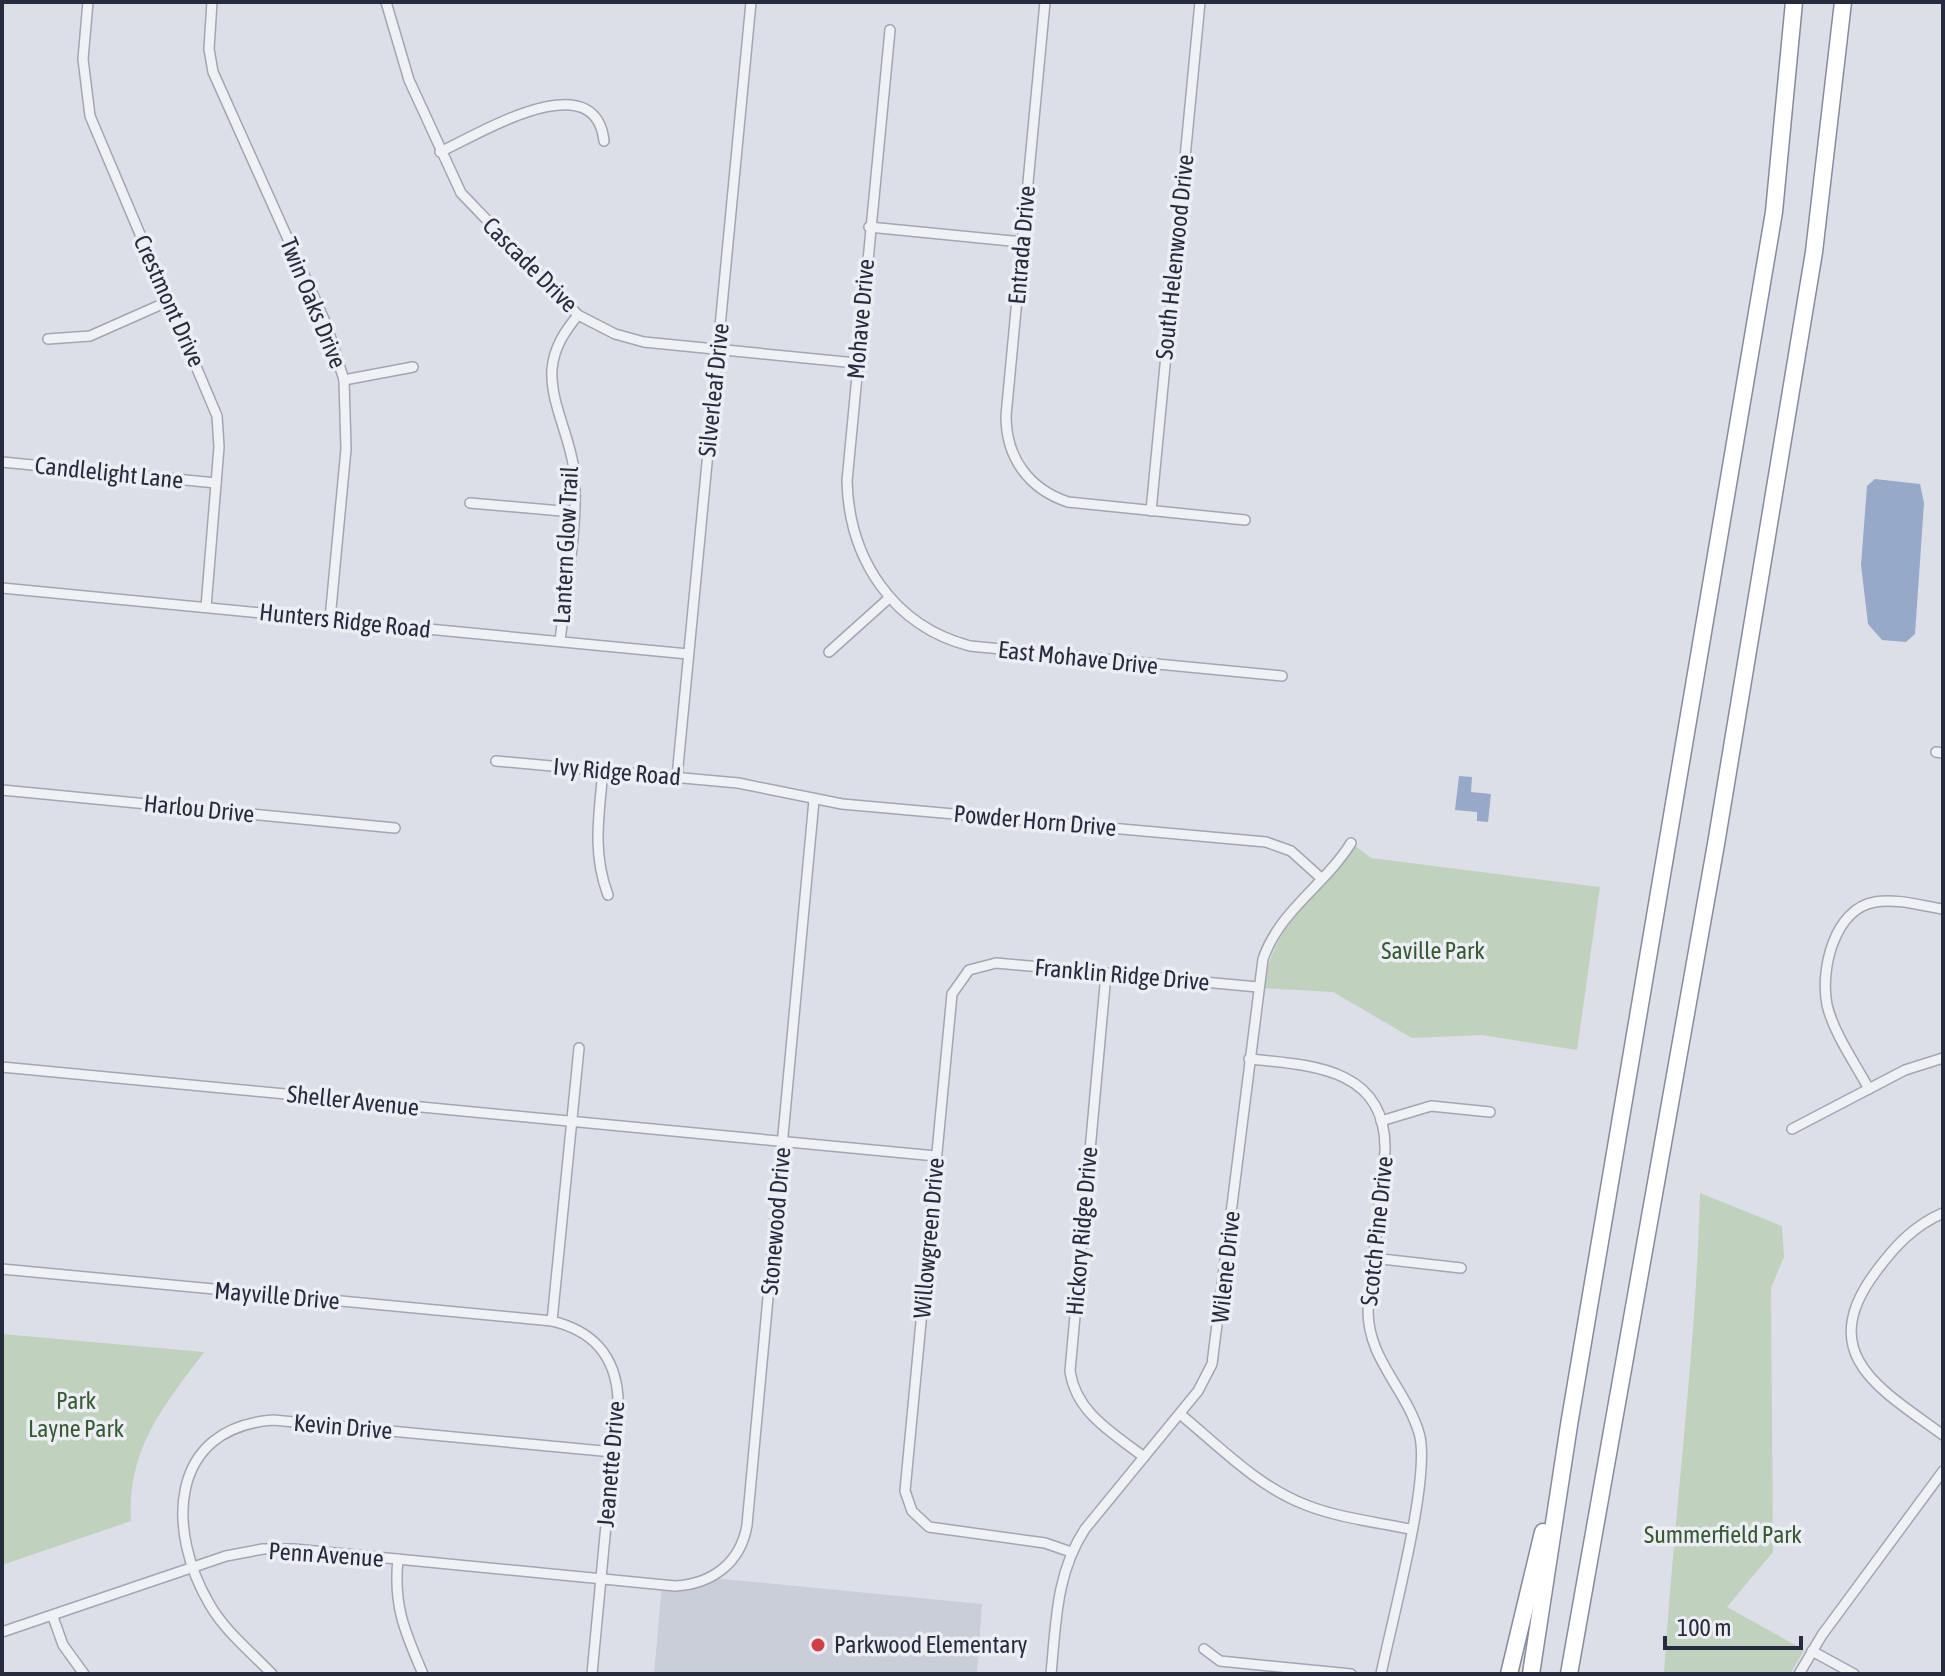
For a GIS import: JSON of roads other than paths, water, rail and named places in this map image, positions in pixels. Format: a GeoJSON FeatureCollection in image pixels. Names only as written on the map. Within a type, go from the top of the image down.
{"type":"FeatureCollection","features":[{"type":"Feature","properties":{"kind":"highway"},"geometry":{"type":"LineString","coordinates":[[1531,1674],[1569,1425],[1774,212],[1794,2]]}},
{"type":"Feature","properties":{"kind":"highway"},"geometry":{"type":"LineString","coordinates":[[1569,1674],[1713,859],[1814,252],[1843,2]]}},
{"type":"Feature","properties":{"kind":"highway"},"geometry":{"type":"LineString","coordinates":[[1509,1674],[1569,1425]]}},
{"type":"Feature","properties":{"kind":"street","name":"Crestmont Drive"},"geometry":{"type":"LineString","coordinates":[[88,2],[83,59],[90,116],[217,416],[219,447],[206,607]]}},
{"type":"Feature","properties":{"kind":"street","name":"Twin Oaks Drive"},"geometry":{"type":"LineString","coordinates":[[212,2],[209,49],[213,72],[327,326],[344,380],[347,433],[330,619]]}},
{"type":"Feature","properties":{"kind":"street","name":"Cascade Drive"},"geometry":{"type":"LineString","coordinates":[[386,2],[409,80],[440,152],[470,205],[578,315],[631,339],[856,363]]}},
{"type":"Feature","properties":{"kind":"street","name":"Silverleaf Drive"},"geometry":{"type":"LineString","coordinates":[[677,777],[751,2]]}},
{"type":"Feature","properties":{"kind":"street","name":"Entrada Drive"},"geometry":{"type":"LineString","coordinates":[[1045,2],[1006,429],[1014,458],[1032,482],[1053,497],[1068,502],[1151,511]]}},
{"type":"Feature","properties":{"kind":"street","name":"South Helenwood Drive"},"geometry":{"type":"LineString","coordinates":[[1151,511],[1200,2]]}},
{"type":"Feature","properties":{"kind":"street","name":"Mohave Drive"},"geometry":{"type":"LineString","coordinates":[[888,599],[865,562],[848,505],[847,481],[890,30]]}},
{"type":"Feature","properties":{"kind":"street"},"geometry":{"type":"LineString","coordinates":[[440,152],[533,110],[563,102],[591,110],[600,120],[604,141]]}},
{"type":"Feature","properties":{"kind":"street"},"geometry":{"type":"LineString","coordinates":[[869,227],[1022,242]]}},
{"type":"Feature","properties":{"kind":"street"},"geometry":{"type":"LineString","coordinates":[[48,339],[90,336],[169,301]]}},
{"type":"Feature","properties":{"kind":"street","name":"Lantern Glow Trail"},"geometry":{"type":"LineString","coordinates":[[560,641],[573,512],[571,455],[552,378],[555,353],[578,315]]}},
{"type":"Feature","properties":{"kind":"street"},"geometry":{"type":"LineString","coordinates":[[344,380],[413,367]]}},
{"type":"Feature","properties":{"kind":"street","name":"Candlelight Lane"},"geometry":{"type":"LineString","coordinates":[[2,462],[216,483]]}},
{"type":"Feature","properties":{"kind":"street"},"geometry":{"type":"LineString","coordinates":[[470,503],[573,512]]}},
{"type":"Feature","properties":{"kind":"street"},"geometry":{"type":"LineString","coordinates":[[1151,511],[1245,520]]}},
{"type":"Feature","properties":{"kind":"street","name":"Hunters Ridge Road"},"geometry":{"type":"LineString","coordinates":[[2,588],[688,654]]}},
{"type":"Feature","properties":{"kind":"street"},"geometry":{"type":"LineString","coordinates":[[829,652],[888,599]]}},
{"type":"Feature","properties":{"kind":"street","name":"East Mohave Drive"},"geometry":{"type":"LineString","coordinates":[[888,599],[942,637],[980,648],[1282,676]]}},
{"type":"Feature","properties":{"kind":"street","name":"Ivy Ridge Road"},"geometry":{"type":"LineString","coordinates":[[496,761],[738,783]]}},
{"type":"Feature","properties":{"kind":"street"},"geometry":{"type":"LineString","coordinates":[[603,771],[596,847],[597,862],[608,895]]}},
{"type":"Feature","properties":{"kind":"street","name":"Powder Horn Drive"},"geometry":{"type":"LineString","coordinates":[[738,783],[814,800],[1266,842],[1291,851],[1321,878]]}},
{"type":"Feature","properties":{"kind":"street","name":"Harlou Drive"},"geometry":{"type":"LineString","coordinates":[[2,790],[395,828]]}},
{"type":"Feature","properties":{"kind":"street","name":"Stonewood Drive"},"geometry":{"type":"LineString","coordinates":[[662,1585],[692,1585],[713,1578],[735,1557],[745,1534],[814,800]]}},
{"type":"Feature","properties":{"kind":"street","name":"Wilene Drive"},"geometry":{"type":"LineString","coordinates":[[1051,1674],[1059,1589],[1071,1552],[1085,1529],[1205,1381],[1216,1349],[1263,959],[1273,934],[1321,878],[1341,860],[1351,843]]}},
{"type":"Feature","properties":{"kind":"street"},"geometry":{"type":"LineString","coordinates":[[1869,1089],[1827,1006],[1826,988],[1838,929],[1850,914],[1876,902],[1943,909]]}},
{"type":"Feature","properties":{"kind":"street","name":"Franklin Ridge Drive"},"geometry":{"type":"LineString","coordinates":[[985,963],[1258,987]]}},
{"type":"Feature","properties":{"kind":"street","name":"Willowgreen Drive"},"geometry":{"type":"LineString","coordinates":[[985,963],[964,974],[952,994],[905,1485],[907,1502],[924,1524],[937,1530],[1045,1543],[1071,1552]]}},
{"type":"Feature","properties":{"kind":"street","name":"Hickory Ridge Drive"},"geometry":{"type":"LineString","coordinates":[[1106,974],[1070,1371],[1075,1392],[1086,1410],[1144,1457]]}},
{"type":"Feature","properties":{"kind":"street"},"geometry":{"type":"LineString","coordinates":[[552,1321],[579,1048]]}},
{"type":"Feature","properties":{"kind":"street"},"geometry":{"type":"LineString","coordinates":[[1792,1129],[1905,1070],[1943,1058]]}},
{"type":"Feature","properties":{"kind":"street","name":"Scotch Pine Drive"},"geometry":{"type":"LineString","coordinates":[[1249,1059],[1315,1066],[1339,1073],[1365,1093],[1381,1121],[1385,1151],[1373,1258],[1369,1331],[1377,1354],[1415,1422],[1422,1447],[1422,1470],[1381,1674]]}},
{"type":"Feature","properties":{"kind":"street","name":"Sheller Avenue"},"geometry":{"type":"LineString","coordinates":[[2,1067],[572,1124],[936,1156]]}},
{"type":"Feature","properties":{"kind":"street"},"geometry":{"type":"LineString","coordinates":[[1381,1121],[1431,1106],[1490,1112]]}},
{"type":"Feature","properties":{"kind":"street"},"geometry":{"type":"LineString","coordinates":[[1943,1213],[1916,1227],[1892,1250],[1857,1300],[1851,1328],[1855,1354],[1867,1376],[1943,1435]]}},
{"type":"Feature","properties":{"kind":"street"},"geometry":{"type":"LineString","coordinates":[[1373,1258],[1461,1268]]}},
{"type":"Feature","properties":{"kind":"street","name":"Mayville Drive"},"geometry":{"type":"LineString","coordinates":[[2,1269],[552,1321]]}},
{"type":"Feature","properties":{"kind":"street","name":"Jeanette Drive"},"geometry":{"type":"LineString","coordinates":[[552,1321],[587,1335],[610,1359],[618,1397],[592,1674]]}},
{"type":"Feature","properties":{"kind":"street"},"geometry":{"type":"LineString","coordinates":[[1180,1414],[1268,1485],[1290,1498],[1326,1512],[1410,1529]]}},
{"type":"Feature","properties":{"kind":"street","name":"Kevin Drive"},"geometry":{"type":"LineString","coordinates":[[272,1674],[219,1618],[194,1567],[181,1518],[189,1473],[213,1442],[248,1424],[273,1420],[613,1452]]}},
{"type":"Feature","properties":{"kind":"street"},"geometry":{"type":"LineString","coordinates":[[1799,1674],[1812,1651],[1943,1471]]}},
{"type":"Feature","properties":{"kind":"street","name":"Penn Avenue"},"geometry":{"type":"LineString","coordinates":[[2,1632],[194,1567],[245,1552],[282,1549],[662,1585]]}},
{"type":"Feature","properties":{"kind":"street"},"geometry":{"type":"LineString","coordinates":[[398,1559],[395,1587],[398,1611],[423,1674]]}},
{"type":"Feature","properties":{"kind":"street"},"geometry":{"type":"LineString","coordinates":[[53,1617],[63,1645],[84,1674]]}},
{"type":"Feature","properties":{"kind":"street"},"geometry":{"type":"LineString","coordinates":[[1204,1649],[1220,1661],[1351,1674]]}},
{"type":"Feature","properties":{"kind":"street"},"geometry":{"type":"LineString","coordinates":[[1812,1651],[1854,1674]]}},
{"type":"Feature","properties":{"kind":"water"},"geometry":{"type":"Polygon","coordinates":[[[1875,479],[1920,484],[1924,503],[1915,634],[1906,642],[1882,640],[1868,624],[1861,565],[1867,486],[1875,479]]]}},
{"type":"Feature","properties":{"kind":"water"},"geometry":{"type":"Polygon","coordinates":[[[1459,776],[1472,777],[1471,792],[1491,794],[1488,822],[1477,821],[1477,812],[1455,810],[1459,776]]]}},
{"type":"Feature","properties":{"kind":"place","name":"Parkwood Elementary"},"geometry":{"type":"Point","coordinates":[818,1645]}},
{"type":"Feature","properties":{"kind":"park label","name":"Saville Park"},"geometry":{"type":"Point","coordinates":[1433,951]}},
{"type":"Feature","properties":{"kind":"park label","name":"Park Layne Park"},"geometry":{"type":"Point","coordinates":[76,1415]}},
{"type":"Feature","properties":{"kind":"park label","name":"Summerfield Park"},"geometry":{"type":"Point","coordinates":[1723,1535]}}]}
